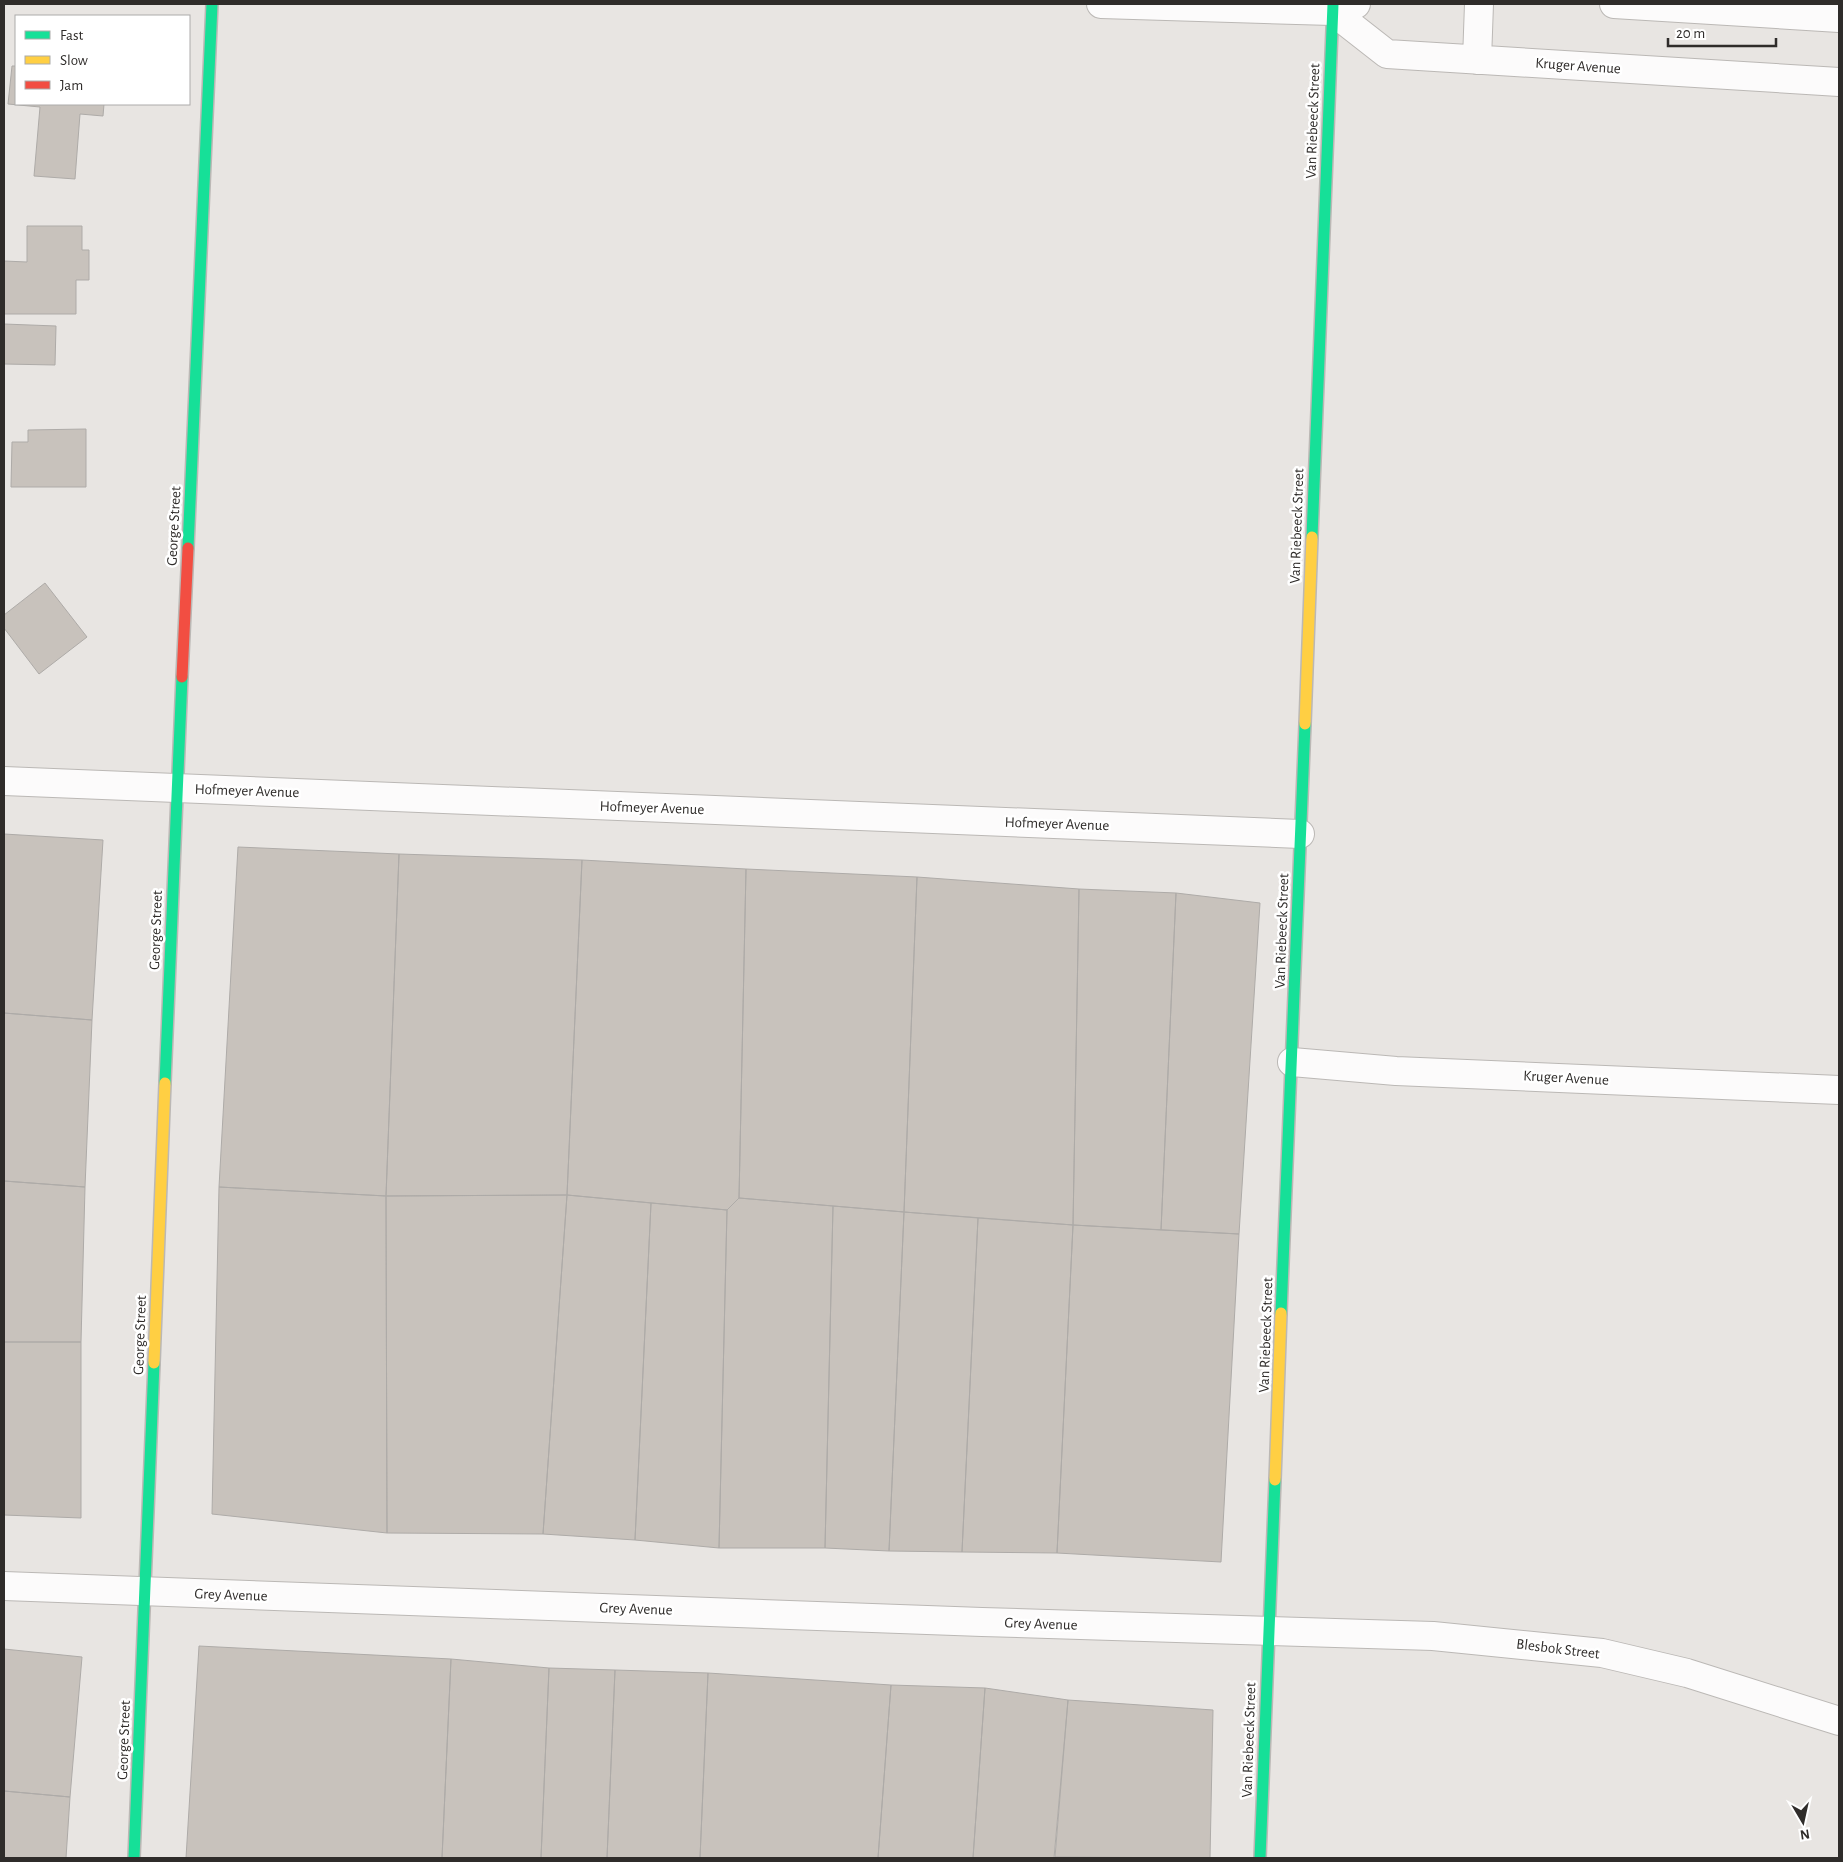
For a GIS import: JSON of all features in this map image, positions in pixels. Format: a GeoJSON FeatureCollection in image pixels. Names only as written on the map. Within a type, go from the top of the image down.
{"type":"FeatureCollection","features":[{"type":"Feature","properties":{"kind":"street","name":"George Street"},"geometry":{"type":"LineString","coordinates":[[134,1858],[177,788],[212,4]]}},
{"type":"Feature","properties":{"kind":"street"},"geometry":{"type":"LineString","coordinates":[[1101,4],[1340,6]]}},
{"type":"Feature","properties":{"kind":"street"},"geometry":{"type":"LineString","coordinates":[[1477,60],[1479,4]]}},
{"type":"Feature","properties":{"kind":"street"},"geometry":{"type":"LineString","coordinates":[[1614,4],[1839,18]]}},
{"type":"Feature","properties":{"kind":"street","name":"Kruger Avenue"},"geometry":{"type":"LineString","coordinates":[[1340,6],[1387,54],[1839,82]]}},
{"type":"Feature","properties":{"kind":"street","name":"Van Riebeeck Street"},"geometry":{"type":"LineString","coordinates":[[1260,1858],[1300,834],[1340,6]]}},
{"type":"Feature","properties":{"kind":"street","name":"Hofmeyer Avenue"},"geometry":{"type":"LineString","coordinates":[[4,780],[1300,834]]}},
{"type":"Feature","properties":{"kind":"street","name":"Kruger Avenue"},"geometry":{"type":"LineString","coordinates":[[1292,1062],[1396,1070],[1839,1090]]}},
{"type":"Feature","properties":{"kind":"street","name":"Grey Avenue"},"geometry":{"type":"LineString","coordinates":[[4,1586],[982,1622],[1269,1630]]}},
{"type":"Feature","properties":{"kind":"street","name":"Blesbok Street"},"geometry":{"type":"LineString","coordinates":[[1269,1630],[1433,1636],[1602,1653],[1687,1673],[1839,1721]]}},
{"type":"Feature","properties":{"kind":"building"},"geometry":{"type":"Polygon","coordinates":[[[12,66],[15,66],[15,105],[8,104],[12,66]]]}},
{"type":"Feature","properties":{"kind":"building"},"geometry":{"type":"Polygon","coordinates":[[[19,105],[104,105],[103,116],[80,114],[75,179],[34,176],[40,107],[19,105]]]}},
{"type":"Feature","properties":{"kind":"building"},"geometry":{"type":"Polygon","coordinates":[[[27,226],[82,226],[82,250],[89,250],[89,280],[76,280],[76,314],[4,314],[4,261],[27,262],[27,226]]]}},
{"type":"Feature","properties":{"kind":"building"},"geometry":{"type":"Polygon","coordinates":[[[4,324],[56,326],[55,365],[4,364],[4,324]]]}},
{"type":"Feature","properties":{"kind":"building"},"geometry":{"type":"Polygon","coordinates":[[[86,429],[86,487],[11,487],[12,442],[28,442],[28,430],[86,429]]]}},
{"type":"Feature","properties":{"kind":"building"},"geometry":{"type":"Polygon","coordinates":[[[45,583],[87,637],[39,674],[4,628],[4,615],[45,583]]]}},
{"type":"Feature","properties":{"kind":"building"},"geometry":{"type":"Polygon","coordinates":[[[4,834],[103,840],[92,1020],[4,1013],[4,834]]]}},
{"type":"Feature","properties":{"kind":"building"},"geometry":{"type":"Polygon","coordinates":[[[238,847],[399,854],[386,1196],[219,1187],[238,847]]]}},
{"type":"Feature","properties":{"kind":"building"},"geometry":{"type":"Polygon","coordinates":[[[399,854],[582,860],[567,1195],[386,1196],[399,854]]]}},
{"type":"Feature","properties":{"kind":"building"},"geometry":{"type":"Polygon","coordinates":[[[582,860],[746,869],[739,1198],[727,1210],[567,1195],[582,860]]]}},
{"type":"Feature","properties":{"kind":"building"},"geometry":{"type":"Polygon","coordinates":[[[746,869],[917,877],[904,1212],[739,1198],[746,869]]]}},
{"type":"Feature","properties":{"kind":"building"},"geometry":{"type":"Polygon","coordinates":[[[917,877],[1079,889],[1073,1225],[904,1212],[917,877]]]}},
{"type":"Feature","properties":{"kind":"building"},"geometry":{"type":"Polygon","coordinates":[[[1079,889],[1176,893],[1161,1230],[1073,1225],[1079,889]]]}},
{"type":"Feature","properties":{"kind":"building"},"geometry":{"type":"Polygon","coordinates":[[[1176,893],[1260,903],[1239,1234],[1161,1230],[1176,893]]]}},
{"type":"Feature","properties":{"kind":"building"},"geometry":{"type":"Polygon","coordinates":[[[4,1013],[92,1020],[85,1187],[4,1181],[4,1013]]]}},
{"type":"Feature","properties":{"kind":"building"},"geometry":{"type":"Polygon","coordinates":[[[4,1181],[85,1187],[81,1342],[4,1342],[4,1181]]]}},
{"type":"Feature","properties":{"kind":"building"},"geometry":{"type":"Polygon","coordinates":[[[219,1187],[386,1196],[387,1533],[212,1514],[219,1187]]]}},
{"type":"Feature","properties":{"kind":"building"},"geometry":{"type":"Polygon","coordinates":[[[567,1195],[651,1203],[635,1540],[543,1534],[567,1195]]]}},
{"type":"Feature","properties":{"kind":"building"},"geometry":{"type":"Polygon","coordinates":[[[567,1195],[543,1534],[387,1533],[386,1196],[567,1195]]]}},
{"type":"Feature","properties":{"kind":"building"},"geometry":{"type":"Polygon","coordinates":[[[739,1198],[833,1206],[825,1548],[719,1548],[727,1210],[739,1198]]]}},
{"type":"Feature","properties":{"kind":"building"},"geometry":{"type":"Polygon","coordinates":[[[651,1203],[727,1210],[719,1548],[635,1540],[651,1203]]]}},
{"type":"Feature","properties":{"kind":"building"},"geometry":{"type":"Polygon","coordinates":[[[833,1206],[904,1212],[889,1551],[825,1548],[833,1206]]]}},
{"type":"Feature","properties":{"kind":"building"},"geometry":{"type":"Polygon","coordinates":[[[904,1212],[978,1218],[962,1552],[889,1551],[904,1212]]]}},
{"type":"Feature","properties":{"kind":"building"},"geometry":{"type":"Polygon","coordinates":[[[978,1218],[1073,1225],[1057,1553],[962,1552],[978,1218]]]}},
{"type":"Feature","properties":{"kind":"building"},"geometry":{"type":"Polygon","coordinates":[[[1073,1225],[1239,1234],[1221,1562],[1057,1553],[1073,1225]]]}},
{"type":"Feature","properties":{"kind":"building"},"geometry":{"type":"Polygon","coordinates":[[[4,1342],[81,1342],[81,1518],[4,1515],[4,1342]]]}},
{"type":"Feature","properties":{"kind":"building"},"geometry":{"type":"Polygon","coordinates":[[[199,1646],[451,1659],[442,1858],[186,1858],[199,1646]]]}},
{"type":"Feature","properties":{"kind":"building"},"geometry":{"type":"Polygon","coordinates":[[[4,1649],[82,1657],[70,1797],[4,1791],[4,1649]]]}},
{"type":"Feature","properties":{"kind":"building"},"geometry":{"type":"Polygon","coordinates":[[[451,1659],[549,1668],[541,1858],[442,1858],[451,1659]]]}},
{"type":"Feature","properties":{"kind":"building"},"geometry":{"type":"Polygon","coordinates":[[[549,1668],[615,1670],[607,1858],[541,1858],[549,1668]]]}},
{"type":"Feature","properties":{"kind":"building"},"geometry":{"type":"Polygon","coordinates":[[[615,1670],[708,1673],[700,1858],[607,1858],[615,1670]]]}},
{"type":"Feature","properties":{"kind":"building"},"geometry":{"type":"Polygon","coordinates":[[[708,1673],[891,1685],[878,1858],[700,1858],[708,1673]]]}},
{"type":"Feature","properties":{"kind":"building"},"geometry":{"type":"Polygon","coordinates":[[[891,1685],[985,1688],[973,1858],[878,1858],[891,1685]]]}},
{"type":"Feature","properties":{"kind":"building"},"geometry":{"type":"Polygon","coordinates":[[[985,1688],[1068,1700],[1054,1858],[973,1858],[985,1688]]]}},
{"type":"Feature","properties":{"kind":"building"},"geometry":{"type":"Polygon","coordinates":[[[1068,1700],[1213,1710],[1210,1858],[1055,1857],[1068,1700]]]}},
{"type":"Feature","properties":{"kind":"building"},"geometry":{"type":"Polygon","coordinates":[[[4,1791],[70,1797],[66,1858],[4,1858],[4,1791]]]}},
{"type":"Feature","properties":{"kind":"traffic: fast"},"geometry":{"type":"LineString","coordinates":[[188,548],[212,4]]}},
{"type":"Feature","properties":{"kind":"traffic: fast"},"geometry":{"type":"LineString","coordinates":[[1312,537],[1333,4]]}},
{"type":"Feature","properties":{"kind":"traffic: fast"},"geometry":{"type":"LineString","coordinates":[[165,1083],[182,677]]}},
{"type":"Feature","properties":{"kind":"traffic: fast"},"geometry":{"type":"LineString","coordinates":[[1281,1313],[1305,724]]}},
{"type":"Feature","properties":{"kind":"traffic: fast"},"geometry":{"type":"LineString","coordinates":[[134,1858],[154,1363]]}},
{"type":"Feature","properties":{"kind":"traffic: fast"},"geometry":{"type":"LineString","coordinates":[[1260,1858],[1275,1480]]}},
{"type":"Feature","properties":{"kind":"traffic: slow"},"geometry":{"type":"LineString","coordinates":[[1305,724],[1312,537]]}},
{"type":"Feature","properties":{"kind":"traffic: slow"},"geometry":{"type":"LineString","coordinates":[[154,1363],[165,1083]]}},
{"type":"Feature","properties":{"kind":"traffic: slow"},"geometry":{"type":"LineString","coordinates":[[1275,1480],[1281,1313]]}},
{"type":"Feature","properties":{"kind":"traffic: jam"},"geometry":{"type":"LineString","coordinates":[[182,677],[188,548]]}}]}
